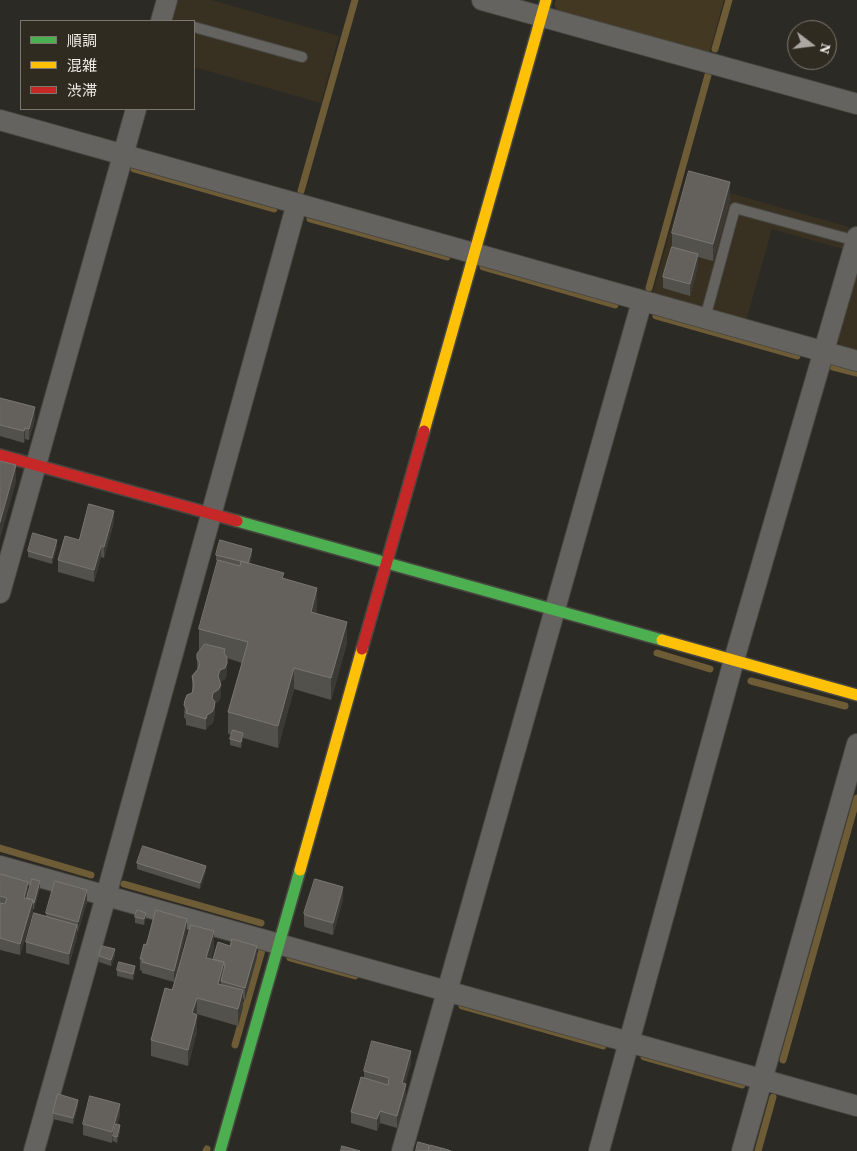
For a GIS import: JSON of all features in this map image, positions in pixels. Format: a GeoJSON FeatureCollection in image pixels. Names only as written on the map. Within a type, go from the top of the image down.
{"type":"FeatureCollection","features":[{"type":"Feature","properties":{"kind":"street"},"geometry":{"type":"LineString","coordinates":[[161,20],[167,0]]}},
{"type":"Feature","properties":{"kind":"street"},"geometry":{"type":"LineString","coordinates":[[482,0],[542,6],[857,104]]}},
{"type":"Feature","properties":{"kind":"street"},"geometry":{"type":"LineString","coordinates":[[220,1151],[387,563],[542,6]]}},
{"type":"Feature","properties":{"kind":"street"},"geometry":{"type":"LineString","coordinates":[[0,593],[136,110]]}},
{"type":"Feature","properties":{"kind":"street"},"geometry":{"type":"LineString","coordinates":[[0,120],[857,361]]}},
{"type":"Feature","properties":{"kind":"street"},"geometry":{"type":"LineString","coordinates":[[34,1151],[297,203]]}},
{"type":"Feature","properties":{"kind":"street"},"geometry":{"type":"LineString","coordinates":[[599,1151],[734,660],[856,239]]}},
{"type":"Feature","properties":{"kind":"street"},"geometry":{"type":"LineString","coordinates":[[402,1151],[642,301]]}},
{"type":"Feature","properties":{"kind":"street"},"geometry":{"type":"LineString","coordinates":[[0,455],[857,695]]}},
{"type":"Feature","properties":{"kind":"street"},"geometry":{"type":"LineString","coordinates":[[742,1151],[857,744]]}},
{"type":"Feature","properties":{"kind":"street"},"geometry":{"type":"LineString","coordinates":[[0,866],[857,1106]]}},
{"type":"Feature","properties":{"kind":"lane"},"geometry":{"type":"LineString","coordinates":[[195,27],[302,57]]}},
{"type":"Feature","properties":{"kind":"lane"},"geometry":{"type":"LineString","coordinates":[[704,318],[735,208],[856,239]]}},
{"type":"Feature","properties":{"kind":"shaded area"},"geometry":{"type":"Polygon","coordinates":[[[174,0],[211,0],[339,36],[321,103],[195,67],[195,20],[168,20],[174,0]]]}},
{"type":"Feature","properties":{"kind":"shaded area"},"geometry":{"type":"Polygon","coordinates":[[[556,0],[724,0],[709,54],[559,12],[554,5],[556,0]]]}},
{"type":"Feature","properties":{"kind":"shaded area"},"geometry":{"type":"Polygon","coordinates":[[[685,180],[849,227],[843,249],[772,229],[746,321],[652,295],[685,180]]]}},
{"type":"Feature","properties":{"kind":"shaded area"},"geometry":{"type":"Polygon","coordinates":[[[857,273],[857,355],[842,350],[838,340],[857,273]]]}},
{"type":"Feature","properties":{"kind":"building"},"geometry":{"type":"Polygon","coordinates":[[[689,171],[730,182],[713,244],[672,233],[689,171]]]}},
{"type":"Feature","properties":{"kind":"building"},"geometry":{"type":"Polygon","coordinates":[[[672,247],[698,254],[690,284],[663,277],[672,247]]]}},
{"type":"Feature","properties":{"kind":"building"},"geometry":{"type":"Polygon","coordinates":[[[0,398],[35,407],[29,429],[25,428],[24,431],[0,425],[0,398]]]}},
{"type":"Feature","properties":{"kind":"building"},"geometry":{"type":"Polygon","coordinates":[[[0,461],[16,465],[0,522],[0,461]]]}},
{"type":"Feature","properties":{"kind":"building"},"geometry":{"type":"Polygon","coordinates":[[[89,504],[114,511],[104,547],[101,546],[94,570],[58,560],[65,536],[79,540],[89,504]]]}},
{"type":"Feature","properties":{"kind":"building"},"geometry":{"type":"Polygon","coordinates":[[[33,533],[57,540],[52,558],[28,551],[33,533]]]}},
{"type":"Feature","properties":{"kind":"building"},"geometry":{"type":"Polygon","coordinates":[[[220,540],[252,549],[248,563],[216,555],[220,540]]]}},
{"type":"Feature","properties":{"kind":"building"},"geometry":{"type":"Polygon","coordinates":[[[218,560],[240,566],[241,561],[284,573],[282,578],[317,588],[311,612],[347,622],[331,678],[294,668],[278,726],[228,712],[248,642],[199,629],[218,560]]]}},
{"type":"Feature","properties":{"kind":"building"},"geometry":{"type":"Polygon","coordinates":[[[205,644],[225,649],[224,653],[227,658],[225,668],[220,670],[218,676],[221,685],[213,693],[214,708],[207,715],[206,719],[186,713],[187,710],[184,705],[187,695],[192,693],[194,685],[192,676],[200,663],[197,659],[197,654],[205,644]]]}},
{"type":"Feature","properties":{"kind":"building"},"geometry":{"type":"Polygon","coordinates":[[[233,730],[243,733],[241,742],[230,739],[233,730]]]}},
{"type":"Feature","properties":{"kind":"building"},"geometry":{"type":"Polygon","coordinates":[[[143,846],[206,866],[200,883],[137,863],[143,846]]]}},
{"type":"Feature","properties":{"kind":"building"},"geometry":{"type":"Polygon","coordinates":[[[0,874],[28,882],[24,898],[33,900],[20,944],[0,938],[0,903],[5,904],[7,898],[0,896],[0,874]]]}},
{"type":"Feature","properties":{"kind":"building"},"geometry":{"type":"Polygon","coordinates":[[[32,879],[40,881],[34,903],[33,900],[27,898],[32,879]]]}},
{"type":"Feature","properties":{"kind":"building"},"geometry":{"type":"Polygon","coordinates":[[[315,879],[343,887],[333,923],[305,915],[304,913],[315,879]]]}},
{"type":"Feature","properties":{"kind":"building"},"geometry":{"type":"Polygon","coordinates":[[[55,881],[87,890],[78,922],[46,913],[55,881]]]}},
{"type":"Feature","properties":{"kind":"building"},"geometry":{"type":"Polygon","coordinates":[[[137,910],[146,913],[144,919],[135,917],[137,910]]]}},
{"type":"Feature","properties":{"kind":"building"},"geometry":{"type":"Polygon","coordinates":[[[156,910],[187,919],[174,971],[142,962],[143,959],[140,959],[156,910]]]}},
{"type":"Feature","properties":{"kind":"building"},"geometry":{"type":"Polygon","coordinates":[[[34,913],[77,925],[69,954],[26,942],[34,913]]]}},
{"type":"Feature","properties":{"kind":"building"},"geometry":{"type":"Polygon","coordinates":[[[191,925],[214,931],[206,958],[224,962],[218,984],[243,990],[238,1009],[197,998],[192,1013],[197,1015],[188,1050],[151,1040],[165,988],[172,990],[191,925]]]}},
{"type":"Feature","properties":{"kind":"building"},"geometry":{"type":"Polygon","coordinates":[[[232,939],[257,946],[245,988],[221,981],[224,962],[213,959],[218,942],[230,946],[232,939]]]}},
{"type":"Feature","properties":{"kind":"building"},"geometry":{"type":"Polygon","coordinates":[[[102,946],[115,949],[111,960],[99,956],[102,946]]]}},
{"type":"Feature","properties":{"kind":"building"},"geometry":{"type":"Polygon","coordinates":[[[119,962],[135,966],[133,974],[117,970],[119,962]]]}},
{"type":"Feature","properties":{"kind":"building"},"geometry":{"type":"Polygon","coordinates":[[[372,1041],[411,1051],[402,1083],[406,1084],[397,1116],[380,1111],[377,1119],[351,1112],[361,1077],[388,1085],[389,1078],[364,1071],[372,1041]]]}},
{"type":"Feature","properties":{"kind":"building"},"geometry":{"type":"Polygon","coordinates":[[[58,1094],[78,1100],[73,1118],[53,1113],[58,1094]]]}},
{"type":"Feature","properties":{"kind":"building"},"geometry":{"type":"Polygon","coordinates":[[[90,1096],[120,1104],[112,1132],[83,1124],[90,1096]]]}},
{"type":"Feature","properties":{"kind":"building"},"geometry":{"type":"Polygon","coordinates":[[[116,1124],[120,1125],[117,1137],[113,1136],[116,1124]]]}},
{"type":"Feature","properties":{"kind":"building"},"geometry":{"type":"Polygon","coordinates":[[[418,1142],[429,1145],[428,1151],[416,1151],[418,1142]]]}},
{"type":"Feature","properties":{"kind":"building"},"geometry":{"type":"Polygon","coordinates":[[[430,1145],[441,1148],[440,1151],[428,1151],[430,1145]]]}},
{"type":"Feature","properties":{"kind":"building"},"geometry":{"type":"Polygon","coordinates":[[[342,1146],[360,1151],[341,1151],[342,1146]]]}},
{"type":"Feature","properties":{"kind":"waterway"},"geometry":{"type":"LineString","coordinates":[[301,191],[355,0]]}},
{"type":"Feature","properties":{"kind":"waterway"},"geometry":{"type":"LineString","coordinates":[[715,49],[729,0]]}},
{"type":"Feature","properties":{"kind":"waterway"},"geometry":{"type":"LineString","coordinates":[[649,288],[708,75]]}},
{"type":"Feature","properties":{"kind":"waterway"},"geometry":{"type":"LineString","coordinates":[[134,169],[274,209]]}},
{"type":"Feature","properties":{"kind":"waterway"},"geometry":{"type":"LineString","coordinates":[[310,219],[447,257]]}},
{"type":"Feature","properties":{"kind":"waterway"},"geometry":{"type":"LineString","coordinates":[[483,267],[615,305]]}},
{"type":"Feature","properties":{"kind":"waterway"},"geometry":{"type":"LineString","coordinates":[[656,316],[797,356]]}},
{"type":"Feature","properties":{"kind":"waterway"},"geometry":{"type":"LineString","coordinates":[[833,367],[857,373]]}},
{"type":"Feature","properties":{"kind":"waterway"},"geometry":{"type":"LineString","coordinates":[[657,653],[710,669]]}},
{"type":"Feature","properties":{"kind":"waterway"},"geometry":{"type":"LineString","coordinates":[[751,681],[845,706]]}},
{"type":"Feature","properties":{"kind":"waterway"},"geometry":{"type":"LineString","coordinates":[[783,1060],[857,798]]}},
{"type":"Feature","properties":{"kind":"waterway"},"geometry":{"type":"LineString","coordinates":[[0,848],[91,875]]}},
{"type":"Feature","properties":{"kind":"waterway"},"geometry":{"type":"LineString","coordinates":[[124,884],[261,923]]}},
{"type":"Feature","properties":{"kind":"waterway"},"geometry":{"type":"LineString","coordinates":[[235,1045],[262,950]]}},
{"type":"Feature","properties":{"kind":"waterway"},"geometry":{"type":"LineString","coordinates":[[290,958],[355,976]]}},
{"type":"Feature","properties":{"kind":"waterway"},"geometry":{"type":"LineString","coordinates":[[462,1006],[603,1046]]}},
{"type":"Feature","properties":{"kind":"waterway"},"geometry":{"type":"LineString","coordinates":[[644,1057],[742,1085]]}},
{"type":"Feature","properties":{"kind":"waterway"},"geometry":{"type":"LineString","coordinates":[[758,1151],[773,1097]]}},
{"type":"Feature","properties":{"kind":"traffic: fast"},"geometry":{"type":"LineString","coordinates":[[237,521],[662,640]]}},
{"type":"Feature","properties":{"kind":"traffic: fast"},"geometry":{"type":"LineString","coordinates":[[220,1151],[300,870]]}},
{"type":"Feature","properties":{"kind":"traffic: slow"},"geometry":{"type":"LineString","coordinates":[[424,431],[546,0]]}},
{"type":"Feature","properties":{"kind":"traffic: slow"},"geometry":{"type":"LineString","coordinates":[[662,640],[857,695]]}},
{"type":"Feature","properties":{"kind":"traffic: slow"},"geometry":{"type":"LineString","coordinates":[[300,870],[362,649]]}},
{"type":"Feature","properties":{"kind":"traffic: jam"},"geometry":{"type":"LineString","coordinates":[[362,649],[424,431]]}},
{"type":"Feature","properties":{"kind":"traffic: jam"},"geometry":{"type":"LineString","coordinates":[[0,455],[237,521]]}}]}
